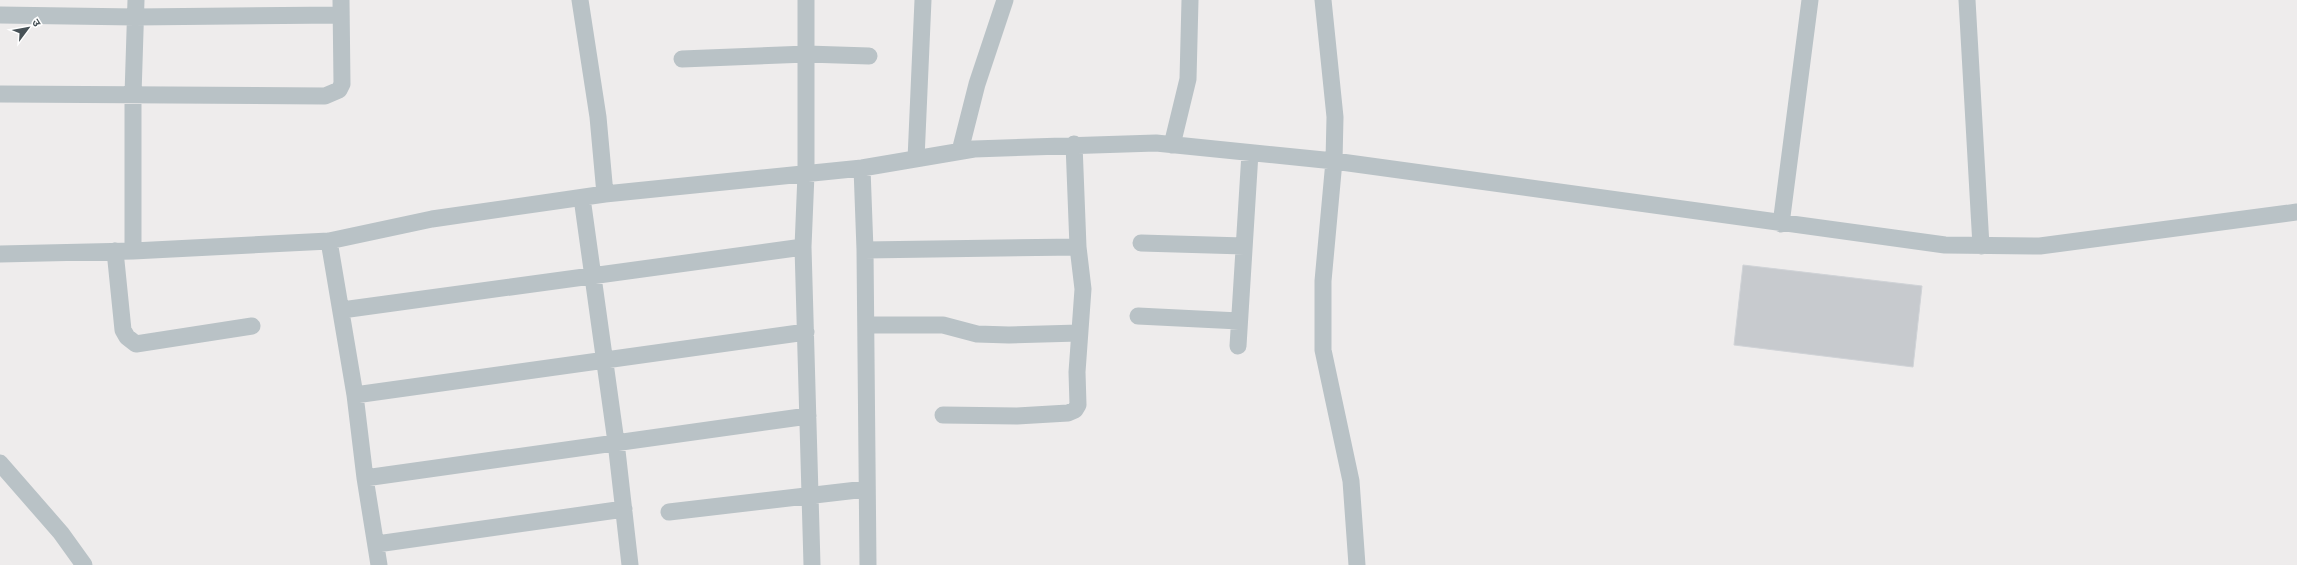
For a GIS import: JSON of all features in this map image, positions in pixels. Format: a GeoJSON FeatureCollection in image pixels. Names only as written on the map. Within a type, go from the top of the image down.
{"type":"FeatureCollection","features":[{"type":"Feature","properties":{"kind":"street"},"geometry":{"type":"LineString","coordinates":[[580,0],[598,117],[605,194]]}},
{"type":"Feature","properties":{"kind":"street"},"geometry":{"type":"LineString","coordinates":[[806,0],[806,174],[803,247],[812,565]]}},
{"type":"Feature","properties":{"kind":"street"},"geometry":{"type":"LineString","coordinates":[[916,159],[923,0]]}},
{"type":"Feature","properties":{"kind":"street"},"geometry":{"type":"LineString","coordinates":[[960,151],[977,84],[1006,0]]}},
{"type":"Feature","properties":{"kind":"street"},"geometry":{"type":"LineString","coordinates":[[1172,145],[1188,79],[1190,0]]}},
{"type":"Feature","properties":{"kind":"street"},"geometry":{"type":"LineString","coordinates":[[1323,0],[1335,106],[1334,161],[1325,240],[1322,304],[1323,350],[1351,481],[1357,565]]}},
{"type":"Feature","properties":{"kind":"street"},"geometry":{"type":"LineString","coordinates":[[1781,224],[1810,0]]}},
{"type":"Feature","properties":{"kind":"street"},"geometry":{"type":"LineString","coordinates":[[1967,0],[1981,246]]}},
{"type":"Feature","properties":{"kind":"street"},"geometry":{"type":"LineString","coordinates":[[133,251],[133,95],[136,8]]}},
{"type":"Feature","properties":{"kind":"street"},"geometry":{"type":"LineString","coordinates":[[0,15],[136,8],[340,8],[342,84],[339,90],[325,96],[0,94]]}},
{"type":"Feature","properties":{"kind":"street"},"geometry":{"type":"LineString","coordinates":[[682,59],[806,54],[869,56]]}},
{"type":"Feature","properties":{"kind":"street"},"geometry":{"type":"LineString","coordinates":[[944,415],[1017,416],[1068,413],[1075,410],[1078,405],[1079,333],[1083,289],[1078,247],[1074,144]]}},
{"type":"Feature","properties":{"kind":"street"},"geometry":{"type":"LineString","coordinates":[[0,254],[133,251],[329,241],[432,219],[605,194],[862,168],[960,151],[1074,144],[1172,145],[1334,161],[1781,224],[1945,245],[2040,246],[2297,212]]}},
{"type":"Feature","properties":{"kind":"street"},"geometry":{"type":"LineString","coordinates":[[1238,346],[1250,153]]}},
{"type":"Feature","properties":{"kind":"street"},"geometry":{"type":"LineString","coordinates":[[862,168],[865,250],[866,489],[868,565]]}},
{"type":"Feature","properties":{"kind":"street"},"geometry":{"type":"LineString","coordinates":[[582,198],[616,442],[630,565]]}},
{"type":"Feature","properties":{"kind":"street"},"geometry":{"type":"LineString","coordinates":[[329,241],[342,310],[355,395],[365,478],[377,544],[379,565]]}},
{"type":"Feature","properties":{"kind":"street"},"geometry":{"type":"LineString","coordinates":[[1141,243],[1244,246]]}},
{"type":"Feature","properties":{"kind":"street"},"geometry":{"type":"LineString","coordinates":[[342,310],[803,247]]}},
{"type":"Feature","properties":{"kind":"street"},"geometry":{"type":"LineString","coordinates":[[865,250],[1078,247]]}},
{"type":"Feature","properties":{"kind":"street"},"geometry":{"type":"LineString","coordinates":[[115,251],[123,330],[127,337],[136,344],[252,326]]}},
{"type":"Feature","properties":{"kind":"street"},"geometry":{"type":"LineString","coordinates":[[1138,316],[1239,321]]}},
{"type":"Feature","properties":{"kind":"street"},"geometry":{"type":"LineString","coordinates":[[866,325],[943,325],[977,334],[1079,333]]}},
{"type":"Feature","properties":{"kind":"street"},"geometry":{"type":"LineString","coordinates":[[355,395],[806,332]]}},
{"type":"Feature","properties":{"kind":"street"},"geometry":{"type":"LineString","coordinates":[[365,478],[808,416]]}},
{"type":"Feature","properties":{"kind":"street"},"geometry":{"type":"LineString","coordinates":[[0,463],[61,533],[84,565]]}},
{"type":"Feature","properties":{"kind":"street"},"geometry":{"type":"LineString","coordinates":[[669,512],[866,489]]}},
{"type":"Feature","properties":{"kind":"street"},"geometry":{"type":"LineString","coordinates":[[377,544],[624,508]]}},
{"type":"Feature","properties":{"kind":"building"},"geometry":{"type":"Polygon","coordinates":[[[1743,265],[1922,286],[1913,367],[1734,345],[1743,265]]]}}]}
